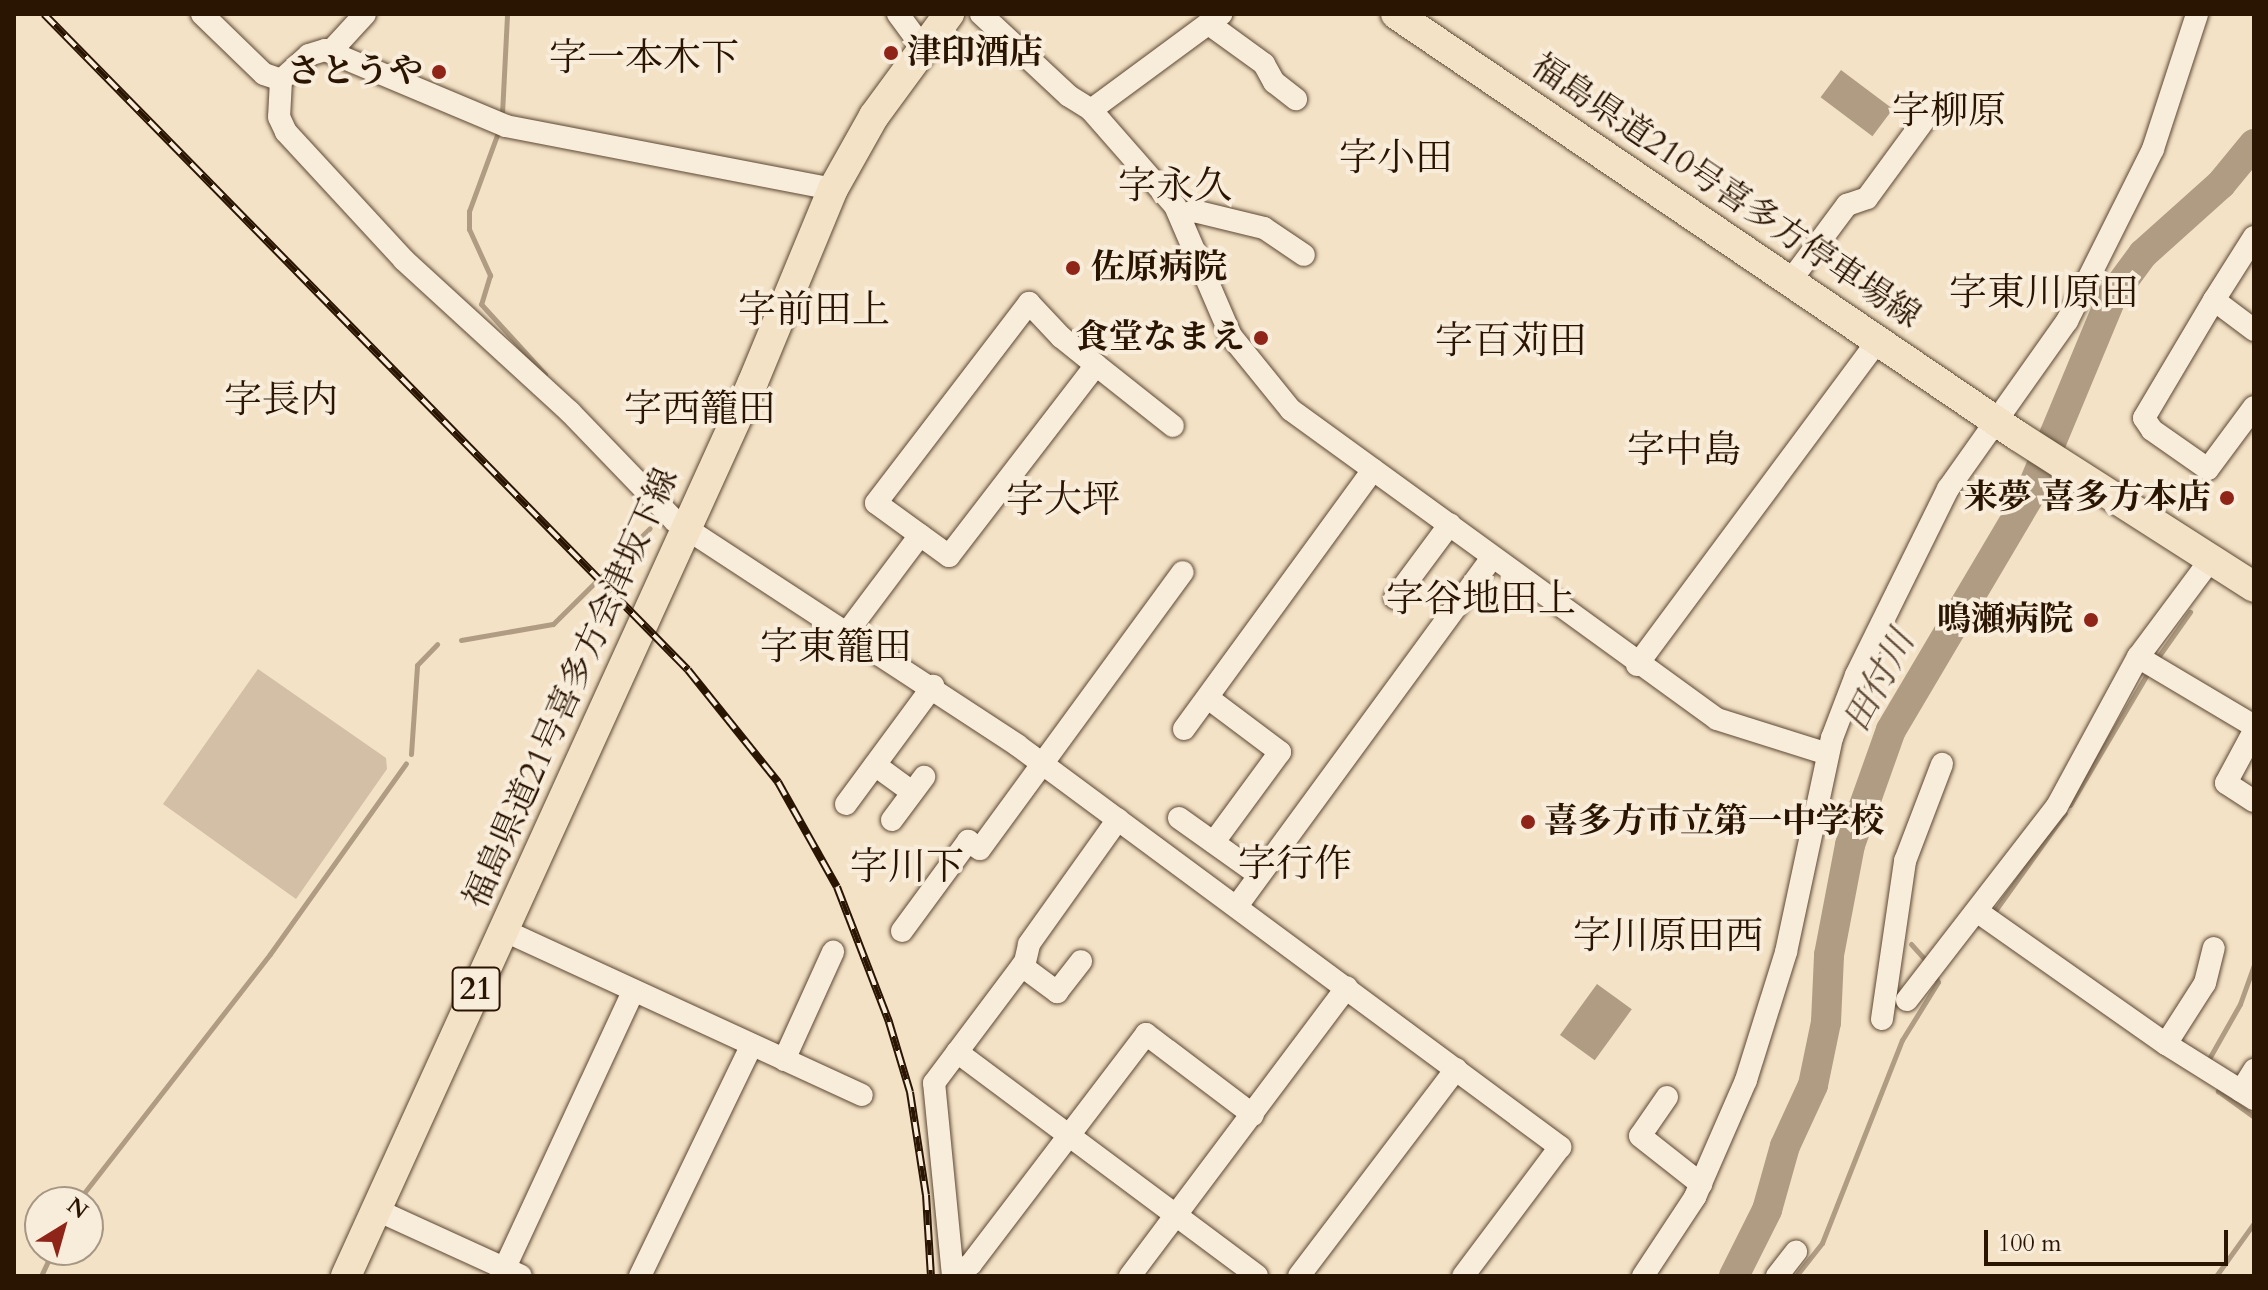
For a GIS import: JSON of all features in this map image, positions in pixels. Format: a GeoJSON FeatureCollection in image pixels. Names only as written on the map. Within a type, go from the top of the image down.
{"type":"FeatureCollection","features":[{"type":"Feature","properties":{"kind":"main road","name":"福島県道21号喜多方会津坂下線"},"geometry":{"type":"LineString","coordinates":[[346,1276],[686,526],[833,189],[874,116],[949,14]]}},
{"type":"Feature","properties":{"kind":"main road","name":"福島県道210号喜多方停車場線"},"geometry":{"type":"LineString","coordinates":[[1396,14],[2085,481],[2253,585]]}},
{"type":"Feature","properties":{"kind":"street"},"geometry":{"type":"LineString","coordinates":[[202,14],[279,89],[286,132],[404,260],[686,526],[933,686],[1237,906],[1560,1147],[1463,1276]]}},
{"type":"Feature","properties":{"kind":"street"},"geometry":{"type":"LineString","coordinates":[[279,89],[309,55],[328,50],[365,14]]}},
{"type":"Feature","properties":{"kind":"street"},"geometry":{"type":"LineString","coordinates":[[898,14],[910,38],[923,48]]}},
{"type":"Feature","properties":{"kind":"street"},"geometry":{"type":"LineString","coordinates":[[981,14],[1069,96],[1091,110],[1181,216],[1231,336],[1282,401],[1637,665],[1717,719],[1828,754]]}},
{"type":"Feature","properties":{"kind":"street"},"geometry":{"type":"LineString","coordinates":[[1643,1276],[1701,1184],[1770,1012],[1828,754],[1856,675],[1901,579],[2006,427],[2067,321],[2153,149],[2194,15]]}},
{"type":"Feature","properties":{"kind":"street"},"geometry":{"type":"LineString","coordinates":[[1091,110],[1215,19],[1264,64],[1274,82],[1296,99]]}},
{"type":"Feature","properties":{"kind":"street"},"geometry":{"type":"LineString","coordinates":[[328,50],[506,126],[833,189]]}},
{"type":"Feature","properties":{"kind":"street"},"geometry":{"type":"LineString","coordinates":[[1791,280],[1847,205],[1867,198],[1931,111]]}},
{"type":"Feature","properties":{"kind":"street"},"geometry":{"type":"LineString","coordinates":[[1181,216],[1194,211],[1272,231],[1304,255]]}},
{"type":"Feature","properties":{"kind":"street"},"geometry":{"type":"LineString","coordinates":[[2254,237],[2144,418],[2152,430],[2208,469],[2254,407]]}},
{"type":"Feature","properties":{"kind":"street"},"geometry":{"type":"LineString","coordinates":[[2214,300],[2254,330]]}},
{"type":"Feature","properties":{"kind":"street"},"geometry":{"type":"LineString","coordinates":[[1096,365],[949,556],[876,503],[1029,303],[1096,365],[1173,426]]}},
{"type":"Feature","properties":{"kind":"street"},"geometry":{"type":"LineString","coordinates":[[1637,665],[1879,339]]}},
{"type":"Feature","properties":{"kind":"street"},"geometry":{"type":"LineString","coordinates":[[1184,729],[1373,470]]}},
{"type":"Feature","properties":{"kind":"street"},"geometry":{"type":"LineString","coordinates":[[1395,598],[1450,524]]}},
{"type":"Feature","properties":{"kind":"street"},"geometry":{"type":"LineString","coordinates":[[848,631],[920,535]]}},
{"type":"Feature","properties":{"kind":"street"},"geometry":{"type":"LineString","coordinates":[[1237,906],[1492,557]]}},
{"type":"Feature","properties":{"kind":"street"},"geometry":{"type":"LineString","coordinates":[[1907,1000],[1978,912],[2064,795],[2138,657],[2211,559]]}},
{"type":"Feature","properties":{"kind":"street"},"geometry":{"type":"LineString","coordinates":[[902,931],[968,841],[980,849],[1183,572]]}},
{"type":"Feature","properties":{"kind":"street"},"geometry":{"type":"LineString","coordinates":[[2138,657],[2254,729],[2226,783],[2254,801]]}},
{"type":"Feature","properties":{"kind":"street"},"geometry":{"type":"LineString","coordinates":[[846,804],[933,686]]}},
{"type":"Feature","properties":{"kind":"street"},"geometry":{"type":"LineString","coordinates":[[1208,698],[1280,752],[1214,842]]}},
{"type":"Feature","properties":{"kind":"street"},"geometry":{"type":"LineString","coordinates":[[1882,1019],[1905,861],[1942,764]]}},
{"type":"Feature","properties":{"kind":"street"},"geometry":{"type":"LineString","coordinates":[[875,765],[918,785],[892,820]]}},
{"type":"Feature","properties":{"kind":"street"},"geometry":{"type":"LineString","coordinates":[[1179,818],[1259,875]]}},
{"type":"Feature","properties":{"kind":"street"},"geometry":{"type":"LineString","coordinates":[[1118,819],[1029,944],[1022,966],[939,1072],[932,1092],[947,1171],[953,1275],[971,1264],[1146,1034],[1253,1115]]}},
{"type":"Feature","properties":{"kind":"street"},"geometry":{"type":"LineString","coordinates":[[1978,912],[2166,1044],[2247,1095],[2254,1070]]}},
{"type":"Feature","properties":{"kind":"street"},"geometry":{"type":"LineString","coordinates":[[503,930],[862,1095]]}},
{"type":"Feature","properties":{"kind":"street"},"geometry":{"type":"LineString","coordinates":[[2166,1044],[2205,983],[2214,948]]}},
{"type":"Feature","properties":{"kind":"street"},"geometry":{"type":"LineString","coordinates":[[784,1060],[833,952]]}},
{"type":"Feature","properties":{"kind":"street"},"geometry":{"type":"LineString","coordinates":[[1022,966],[1057,992],[1081,961]]}},
{"type":"Feature","properties":{"kind":"street"},"geometry":{"type":"LineString","coordinates":[[1130,1276],[1347,987]]}},
{"type":"Feature","properties":{"kind":"street"},"geometry":{"type":"LineString","coordinates":[[377,1210],[509,1274],[633,992]]}},
{"type":"Feature","properties":{"kind":"street"},"geometry":{"type":"LineString","coordinates":[[640,1276],[751,1046]]}},
{"type":"Feature","properties":{"kind":"street"},"geometry":{"type":"LineString","coordinates":[[957,1052],[1257,1276]]}},
{"type":"Feature","properties":{"kind":"street"},"geometry":{"type":"LineString","coordinates":[[1299,1276],[1456,1069]]}},
{"type":"Feature","properties":{"kind":"street"},"geometry":{"type":"LineString","coordinates":[[1667,1097],[1640,1136],[1701,1184]]}},
{"type":"Feature","properties":{"kind":"street"},"geometry":{"type":"LineString","coordinates":[[1777,1276],[1796,1252]]}},
{"type":"Feature","properties":{"kind":"shaded area"},"geometry":{"type":"Polygon","coordinates":[[[1841,70],[1893,109],[1872,136],[1821,97],[1841,70]]]}},
{"type":"Feature","properties":{"kind":"shaded area"},"geometry":{"type":"Polygon","coordinates":[[[258,669],[386,758],[387,769],[296,899],[163,804],[258,669]]]}},
{"type":"Feature","properties":{"kind":"shaded area"},"geometry":{"type":"Polygon","coordinates":[[[1597,984],[1632,1009],[1595,1060],[1560,1035],[1597,984]]]}},
{"type":"Feature","properties":{"kind":"waterway"},"geometry":{"type":"LineString","coordinates":[[502,114],[507,14]]}},
{"type":"Feature","properties":{"kind":"waterway"},"geometry":{"type":"LineString","coordinates":[[497,135],[469,211],[469,229],[490,275],[481,304],[545,374]]}},
{"type":"Feature","properties":{"kind":"waterway","name":"田付川"},"geometry":{"type":"LineString","coordinates":[[1734,1276],[1767,1210],[1785,1146],[1813,1085],[1826,1022],[1829,955],[1850,845],[1891,730],[2028,498],[2112,296],[2143,254],[2221,184],[2254,144]]}},
{"type":"Feature","properties":{"kind":"waterway"},"geometry":{"type":"LineString","coordinates":[[461,640],[553,624],[650,528]]}},
{"type":"Feature","properties":{"kind":"waterway"},"geometry":{"type":"LineString","coordinates":[[2156,660],[2190,612]]}},
{"type":"Feature","properties":{"kind":"waterway"},"geometry":{"type":"LineString","coordinates":[[411,754],[417,665],[437,644]]}},
{"type":"Feature","properties":{"kind":"waterway"},"geometry":{"type":"LineString","coordinates":[[2070,805],[2150,669]]}},
{"type":"Feature","properties":{"kind":"waterway"},"geometry":{"type":"LineString","coordinates":[[89,1186],[270,954],[406,763]]}},
{"type":"Feature","properties":{"kind":"waterway"},"geometry":{"type":"LineString","coordinates":[[1992,915],[2065,813]]}},
{"type":"Feature","properties":{"kind":"waterway"},"geometry":{"type":"LineString","coordinates":[[1911,944],[1929,964]]}},
{"type":"Feature","properties":{"kind":"waterway"},"geometry":{"type":"LineString","coordinates":[[2206,1064],[2240,1004],[2254,965]]}},
{"type":"Feature","properties":{"kind":"waterway"},"geometry":{"type":"LineString","coordinates":[[1796,1276],[1822,1243],[1902,1040],[1938,982],[1935,976]]}},
{"type":"Feature","properties":{"kind":"waterway"},"geometry":{"type":"LineString","coordinates":[[2222,1087],[2218,1091],[2254,1117]]}},
{"type":"Feature","properties":{"kind":"waterway"},"geometry":{"type":"LineString","coordinates":[[2216,1276],[2254,1223]]}},
{"type":"Feature","properties":{"kind":"waterway"},"geometry":{"type":"LineString","coordinates":[[41,1276],[46,1266]]}},
{"type":"Feature","properties":{"kind":"railway"},"geometry":{"type":"LineString","coordinates":[[44,14],[688,670],[778,782],[837,887],[889,1022],[910,1092],[926,1195],[931,1276]]}},
{"type":"Feature","properties":{"kind":"place","name":"津印酒店"},"geometry":{"type":"Point","coordinates":[891,53]}},
{"type":"Feature","properties":{"kind":"place","name":"さとうや"},"geometry":{"type":"Point","coordinates":[439,72]}},
{"type":"Feature","properties":{"kind":"place","name":"佐原病院"},"geometry":{"type":"Point","coordinates":[1073,268]}},
{"type":"Feature","properties":{"kind":"place","name":"食堂なまえ"},"geometry":{"type":"Point","coordinates":[1261,338]}},
{"type":"Feature","properties":{"kind":"place","name":"来夢 喜多方本店"},"geometry":{"type":"Point","coordinates":[2227,498]}},
{"type":"Feature","properties":{"kind":"place","name":"鳴瀬病院"},"geometry":{"type":"Point","coordinates":[2091,620]}},
{"type":"Feature","properties":{"kind":"place","name":"喜多方市立第一中学校"},"geometry":{"type":"Point","coordinates":[1528,822]}},
{"type":"Feature","properties":{"kind":"district","name":"字一本木下"},"geometry":{"type":"Point","coordinates":[644,59]}},
{"type":"Feature","properties":{"kind":"district","name":"字柳原"},"geometry":{"type":"Point","coordinates":[1949,112]}},
{"type":"Feature","properties":{"kind":"district","name":"字小田"},"geometry":{"type":"Point","coordinates":[1396,159]}},
{"type":"Feature","properties":{"kind":"district","name":"字永久"},"geometry":{"type":"Point","coordinates":[1175,187]}},
{"type":"Feature","properties":{"kind":"district","name":"字東川原田"},"geometry":{"type":"Point","coordinates":[2044,294]}},
{"type":"Feature","properties":{"kind":"district","name":"字前田上"},"geometry":{"type":"Point","coordinates":[814,311]}},
{"type":"Feature","properties":{"kind":"district","name":"字百苅田"},"geometry":{"type":"Point","coordinates":[1511,342]}},
{"type":"Feature","properties":{"kind":"district","name":"字長内"},"geometry":{"type":"Point","coordinates":[281,401]}},
{"type":"Feature","properties":{"kind":"district","name":"字西籠田"},"geometry":{"type":"Point","coordinates":[700,410]}},
{"type":"Feature","properties":{"kind":"district","name":"字中島"},"geometry":{"type":"Point","coordinates":[1684,451]}},
{"type":"Feature","properties":{"kind":"district","name":"字大坪"},"geometry":{"type":"Point","coordinates":[1063,501]}},
{"type":"Feature","properties":{"kind":"district","name":"字谷地田上"},"geometry":{"type":"Point","coordinates":[1481,600]}},
{"type":"Feature","properties":{"kind":"district","name":"字東籠田"},"geometry":{"type":"Point","coordinates":[836,648]}},
{"type":"Feature","properties":{"kind":"district","name":"字行作"},"geometry":{"type":"Point","coordinates":[1295,865]}},
{"type":"Feature","properties":{"kind":"district","name":"字川下"},"geometry":{"type":"Point","coordinates":[907,868]}},
{"type":"Feature","properties":{"kind":"district","name":"字川原田西"},"geometry":{"type":"Point","coordinates":[1668,937]}}]}
